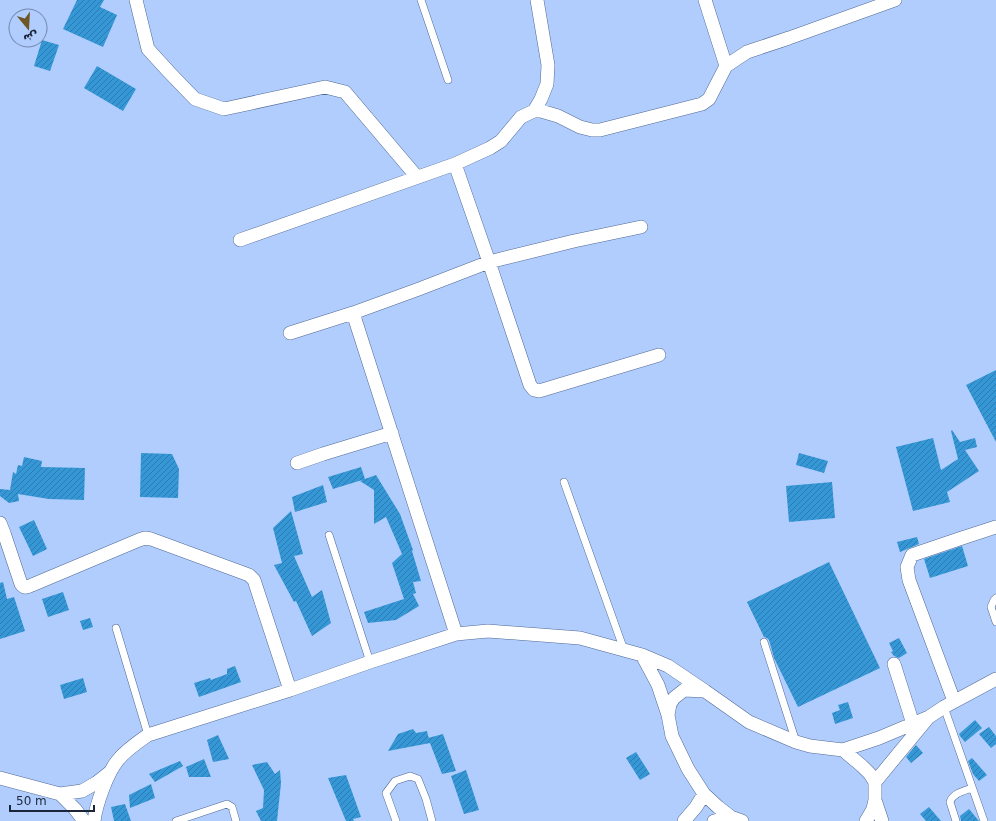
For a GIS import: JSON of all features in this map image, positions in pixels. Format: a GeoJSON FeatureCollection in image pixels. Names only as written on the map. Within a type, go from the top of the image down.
{"type":"FeatureCollection","features":[{"type":"Feature","properties":{"kind":"street"},"geometry":{"type":"LineString","coordinates":[[136,0],[148,49],[195,99],[224,109],[324,88],[345,92],[417,177]]}},
{"type":"Feature","properties":{"kind":"street"},"geometry":{"type":"LineString","coordinates":[[534,111],[547,84],[548,65],[537,0]]}},
{"type":"Feature","properties":{"kind":"street"},"geometry":{"type":"LineString","coordinates":[[705,0],[726,66]]}},
{"type":"Feature","properties":{"kind":"street"},"geometry":{"type":"LineString","coordinates":[[240,240],[454,164],[490,148],[501,141],[521,117],[534,111],[541,111],[558,116],[580,127],[600,130],[702,104],[709,98],[726,66],[747,52],[895,0]]}},
{"type":"Feature","properties":{"kind":"street"},"geometry":{"type":"LineString","coordinates":[[454,164],[490,262],[530,384],[534,390],[539,391],[659,355]]}},
{"type":"Feature","properties":{"kind":"street"},"geometry":{"type":"LineString","coordinates":[[290,333],[353,313],[490,262],[574,241],[641,227]]}},
{"type":"Feature","properties":{"kind":"street"},"geometry":{"type":"LineString","coordinates":[[353,313],[456,634]]}},
{"type":"Feature","properties":{"kind":"street"},"geometry":{"type":"LineString","coordinates":[[297,464],[323,454],[392,433]]}},
{"type":"Feature","properties":{"kind":"street"},"geometry":{"type":"LineString","coordinates":[[0,524],[21,584],[25,587],[145,538],[248,575],[254,580],[290,690]]}},
{"type":"Feature","properties":{"kind":"street"},"geometry":{"type":"LineString","coordinates":[[949,704],[909,580],[907,567],[912,555],[996,528]]}},
{"type":"Feature","properties":{"kind":"street"},"geometry":{"type":"LineString","coordinates":[[94,821],[98,805],[111,771],[118,760],[130,748],[148,735],[290,690],[456,634],[488,631],[580,638],[642,655],[668,666],[749,722],[796,742],[810,746],[843,750],[879,738],[929,717],[949,704],[996,679]]}},
{"type":"Feature","properties":{"kind":"street"},"geometry":{"type":"LineString","coordinates":[[642,655],[658,685],[668,715],[672,736],[688,769],[704,794],[734,820]]}},
{"type":"Feature","properties":{"kind":"street"},"geometry":{"type":"LineString","coordinates":[[894,664],[912,724]]}},
{"type":"Feature","properties":{"kind":"street"},"geometry":{"type":"LineString","coordinates":[[668,715],[670,704],[674,698],[684,690],[705,691]]}},
{"type":"Feature","properties":{"kind":"street"},"geometry":{"type":"LineString","coordinates":[[875,782],[929,717]]}},
{"type":"Feature","properties":{"kind":"street"},"geometry":{"type":"LineString","coordinates":[[843,750],[862,766],[875,782],[875,800],[873,809],[866,821]]}},
{"type":"Feature","properties":{"kind":"street"},"geometry":{"type":"LineString","coordinates":[[0,778],[60,794],[82,791],[96,783],[111,771]]}},
{"type":"Feature","properties":{"kind":"street"},"geometry":{"type":"LineString","coordinates":[[60,794],[75,808],[84,821]]}},
{"type":"Feature","properties":{"kind":"street"},"geometry":{"type":"LineString","coordinates":[[684,821],[696,807],[704,794]]}},
{"type":"Feature","properties":{"kind":"street"},"geometry":{"type":"LineString","coordinates":[[875,800],[882,821]]}},
{"type":"Feature","properties":{"kind":"street"},"geometry":{"type":"LineString","coordinates":[[714,821],[734,820]]}},
{"type":"Feature","properties":{"kind":"lane"},"geometry":{"type":"LineString","coordinates":[[421,0],[448,80]]}},
{"type":"Feature","properties":{"kind":"lane"},"geometry":{"type":"LineString","coordinates":[[564,482],[624,650]]}},
{"type":"Feature","properties":{"kind":"lane"},"geometry":{"type":"LineString","coordinates":[[329,534],[370,662]]}},
{"type":"Feature","properties":{"kind":"lane"},"geometry":{"type":"LineString","coordinates":[[996,598],[991,607],[996,622]]}},
{"type":"Feature","properties":{"kind":"lane"},"geometry":{"type":"LineString","coordinates":[[116,628],[148,735]]}},
{"type":"Feature","properties":{"kind":"lane"},"geometry":{"type":"LineString","coordinates":[[764,642],[796,742]]}},
{"type":"Feature","properties":{"kind":"lane"},"geometry":{"type":"LineString","coordinates":[[949,704],[972,788],[984,821]]}},
{"type":"Feature","properties":{"kind":"lane"},"geometry":{"type":"LineString","coordinates":[[396,821],[386,793],[396,781],[410,776],[418,779],[426,798],[432,821]]}},
{"type":"Feature","properties":{"kind":"lane"},"geometry":{"type":"LineString","coordinates":[[956,821],[950,802],[951,798],[972,788]]}},
{"type":"Feature","properties":{"kind":"lane"},"geometry":{"type":"LineString","coordinates":[[176,821],[227,804],[232,807],[236,821]]}},
{"type":"Feature","properties":{"kind":"building"},"geometry":{"type":"Polygon","coordinates":[[[77,0],[104,0],[100,7],[117,15],[103,47],[63,29],[77,0]]]}},
{"type":"Feature","properties":{"kind":"building"},"geometry":{"type":"Polygon","coordinates":[[[48,42],[59,45],[50,71],[34,66],[40,48],[48,48],[48,42]]]}},
{"type":"Feature","properties":{"kind":"building"},"geometry":{"type":"Polygon","coordinates":[[[97,66],[136,89],[123,111],[84,88],[97,66]]]}},
{"type":"Feature","properties":{"kind":"building"},"geometry":{"type":"Polygon","coordinates":[[[996,370],[996,442],[966,385],[996,370]]]}},
{"type":"Feature","properties":{"kind":"building"},"geometry":{"type":"Polygon","coordinates":[[[952,430],[960,442],[975,438],[977,447],[965,450],[979,471],[947,492],[950,502],[913,511],[896,447],[933,438],[941,470],[958,459],[952,430]]]}},
{"type":"Feature","properties":{"kind":"building"},"geometry":{"type":"Polygon","coordinates":[[[141,453],[172,454],[179,469],[178,498],[140,497],[141,453]]]}},
{"type":"Feature","properties":{"kind":"building"},"geometry":{"type":"Polygon","coordinates":[[[799,453],[828,461],[824,473],[796,465],[799,453]]]}},
{"type":"Feature","properties":{"kind":"building"},"geometry":{"type":"Polygon","coordinates":[[[24,457],[42,461],[41,467],[85,468],[84,500],[49,499],[18,494],[19,501],[9,503],[0,496],[0,489],[10,490],[13,472],[16,474],[18,465],[22,466],[24,457]]]}},
{"type":"Feature","properties":{"kind":"building"},"geometry":{"type":"Polygon","coordinates":[[[361,467],[365,479],[376,475],[400,514],[413,550],[412,551],[421,581],[413,582],[416,593],[413,594],[419,606],[396,620],[368,623],[364,612],[404,599],[392,563],[402,554],[386,517],[374,524],[374,490],[360,481],[362,480],[333,489],[328,477],[361,467]]]}},
{"type":"Feature","properties":{"kind":"building"},"geometry":{"type":"Polygon","coordinates":[[[832,482],[835,518],[789,522],[786,486],[832,482]]]}},
{"type":"Feature","properties":{"kind":"building"},"geometry":{"type":"Polygon","coordinates":[[[323,485],[327,502],[295,512],[292,497],[323,485]]]}},
{"type":"Feature","properties":{"kind":"building"},"geometry":{"type":"Polygon","coordinates":[[[291,511],[303,554],[294,556],[312,597],[322,590],[331,623],[312,636],[296,601],[294,602],[274,565],[282,563],[273,528],[291,511]]]}},
{"type":"Feature","properties":{"kind":"building"},"geometry":{"type":"Polygon","coordinates":[[[34,520],[47,549],[33,556],[19,527],[34,520]]]}},
{"type":"Feature","properties":{"kind":"building"},"geometry":{"type":"Polygon","coordinates":[[[917,537],[919,544],[900,552],[897,542],[917,537]]]}},
{"type":"Feature","properties":{"kind":"building"},"geometry":{"type":"Polygon","coordinates":[[[962,546],[968,566],[930,578],[924,559],[962,546]]]}},
{"type":"Feature","properties":{"kind":"building"},"geometry":{"type":"Polygon","coordinates":[[[829,562],[880,668],[798,707],[774,658],[769,640],[764,637],[747,602],[829,562]]]}},
{"type":"Feature","properties":{"kind":"building"},"geometry":{"type":"Polygon","coordinates":[[[3,582],[7,599],[14,597],[25,631],[0,639],[0,583],[3,582]]]}},
{"type":"Feature","properties":{"kind":"building"},"geometry":{"type":"Polygon","coordinates":[[[63,592],[69,610],[48,617],[42,599],[63,592]]]}},
{"type":"Feature","properties":{"kind":"building"},"geometry":{"type":"Polygon","coordinates":[[[90,618],[93,627],[83,630],[80,621],[90,618]]]}},
{"type":"Feature","properties":{"kind":"building"},"geometry":{"type":"Polygon","coordinates":[[[899,638],[907,653],[899,658],[894,656],[891,652],[893,651],[889,643],[899,638]]]}},
{"type":"Feature","properties":{"kind":"building"},"geometry":{"type":"Polygon","coordinates":[[[235,666],[241,682],[199,697],[194,683],[210,678],[211,680],[227,674],[227,669],[235,666]]]}},
{"type":"Feature","properties":{"kind":"building"},"geometry":{"type":"Polygon","coordinates":[[[83,678],[87,692],[64,699],[60,685],[83,678]]]}},
{"type":"Feature","properties":{"kind":"building"},"geometry":{"type":"Polygon","coordinates":[[[848,702],[853,718],[835,724],[832,713],[840,710],[838,705],[848,702]]]}},
{"type":"Feature","properties":{"kind":"building"},"geometry":{"type":"Polygon","coordinates":[[[975,720],[982,728],[965,742],[959,734],[975,720]]]}},
{"type":"Feature","properties":{"kind":"building"},"geometry":{"type":"Polygon","coordinates":[[[989,727],[996,736],[996,744],[991,748],[979,734],[989,727]]]}},
{"type":"Feature","properties":{"kind":"building"},"geometry":{"type":"Polygon","coordinates":[[[413,729],[416,733],[427,731],[430,743],[388,751],[398,734],[413,729]]]}},
{"type":"Feature","properties":{"kind":"building"},"geometry":{"type":"Polygon","coordinates":[[[443,734],[456,771],[442,774],[428,738],[443,734]]]}},
{"type":"Feature","properties":{"kind":"building"},"geometry":{"type":"Polygon","coordinates":[[[218,735],[229,759],[213,762],[207,740],[218,735]]]}},
{"type":"Feature","properties":{"kind":"building"},"geometry":{"type":"Polygon","coordinates":[[[916,745],[923,753],[911,763],[906,757],[916,745]]]}},
{"type":"Feature","properties":{"kind":"building"},"geometry":{"type":"Polygon","coordinates":[[[636,752],[650,774],[640,780],[626,758],[636,752]]]}},
{"type":"Feature","properties":{"kind":"building"},"geometry":{"type":"Polygon","coordinates":[[[972,758],[987,775],[979,781],[973,774],[968,761],[972,758]]]}},
{"type":"Feature","properties":{"kind":"building"},"geometry":{"type":"Polygon","coordinates":[[[204,759],[211,777],[189,777],[186,767],[204,759]]]}},
{"type":"Feature","properties":{"kind":"building"},"geometry":{"type":"Polygon","coordinates":[[[180,761],[183,766],[155,782],[149,774],[180,761]]]}},
{"type":"Feature","properties":{"kind":"building"},"geometry":{"type":"Polygon","coordinates":[[[267,762],[275,774],[280,770],[281,783],[277,821],[261,821],[256,811],[263,808],[264,790],[252,765],[267,762]]]}},
{"type":"Feature","properties":{"kind":"building"},"geometry":{"type":"Polygon","coordinates":[[[466,770],[479,810],[464,814],[451,776],[466,770]]]}},
{"type":"Feature","properties":{"kind":"building"},"geometry":{"type":"Polygon","coordinates":[[[346,775],[361,817],[353,819],[354,821],[346,821],[328,778],[346,775]]]}},
{"type":"Feature","properties":{"kind":"building"},"geometry":{"type":"Polygon","coordinates":[[[151,784],[155,798],[130,808],[129,795],[151,784]]]}},
{"type":"Feature","properties":{"kind":"building"},"geometry":{"type":"Polygon","coordinates":[[[125,804],[131,821],[114,821],[111,807],[125,804]]]}},
{"type":"Feature","properties":{"kind":"building"},"geometry":{"type":"Polygon","coordinates":[[[929,807],[941,821],[926,821],[920,814],[929,807]]]}},
{"type":"Feature","properties":{"kind":"building"},"geometry":{"type":"Polygon","coordinates":[[[969,809],[979,821],[961,821],[960,816],[969,809]]]}}]}
